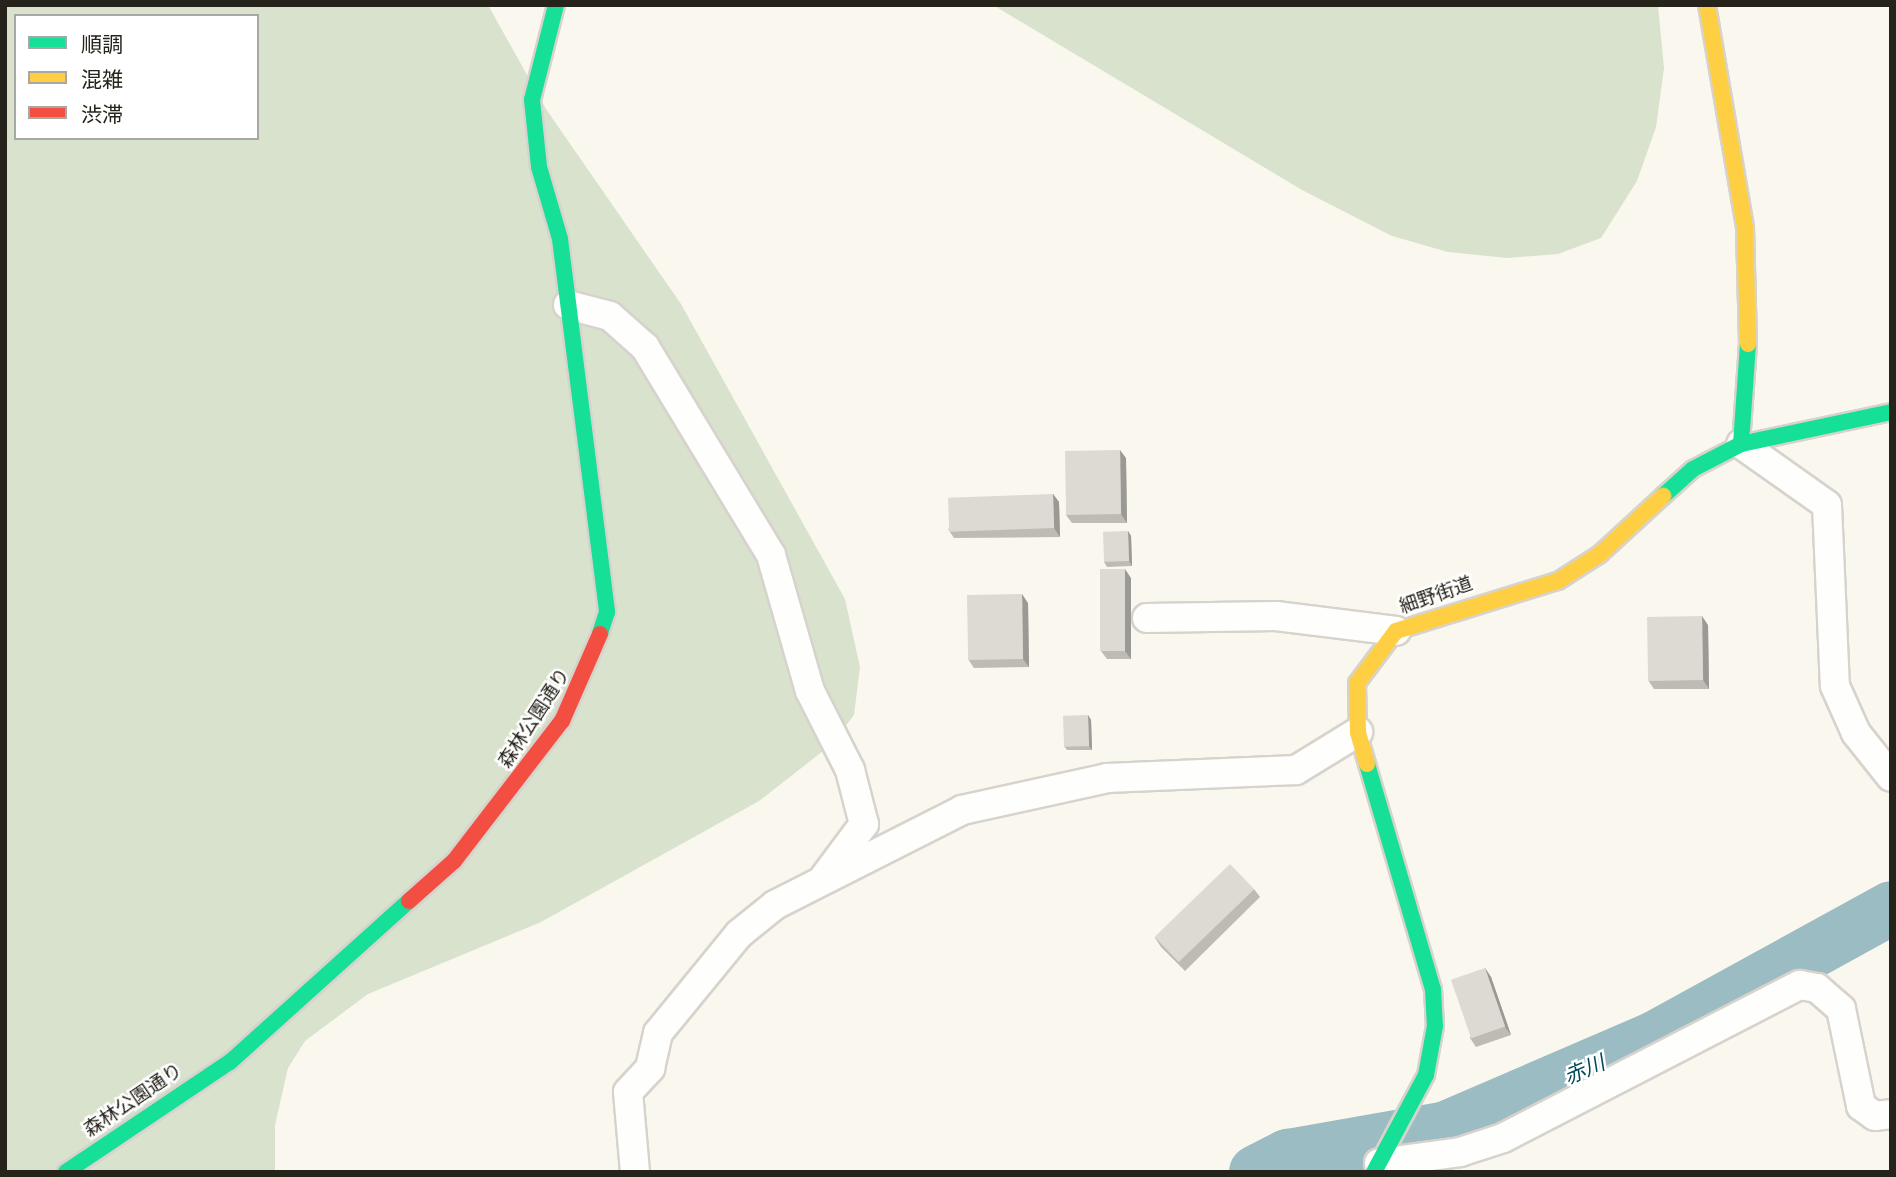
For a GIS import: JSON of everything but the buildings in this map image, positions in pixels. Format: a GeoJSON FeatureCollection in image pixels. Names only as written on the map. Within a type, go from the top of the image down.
{"type":"FeatureCollection","features":[{"type":"Feature","properties":{"kind":"street","name":"森林公園通り"},"geometry":{"type":"LineString","coordinates":[[66,1172],[230,1062],[454,861],[562,721],[590,669],[607,612],[568,305],[532,100],[556,5]]}},
{"type":"Feature","properties":{"kind":"street"},"geometry":{"type":"LineString","coordinates":[[1707,5],[1745,228],[1749,368],[1741,444],[1827,505],[1835,686],[1856,733],[1891,777]]}},
{"type":"Feature","properties":{"kind":"street"},"geometry":{"type":"LineString","coordinates":[[568,305],[610,316],[645,347],[771,555],[810,691],[850,770],[864,824],[823,878]]}},
{"type":"Feature","properties":{"kind":"street","name":"細野街道"},"geometry":{"type":"LineString","coordinates":[[1376,1167],[1426,1075],[1433,989],[1358,732],[1357,683],[1396,631],[1558,581],[1600,554],[1693,469],[1741,444],[1891,412]]}},
{"type":"Feature","properties":{"kind":"street"},"geometry":{"type":"LineString","coordinates":[[1147,618],[1276,616],[1396,631]]}},
{"type":"Feature","properties":{"kind":"street"},"geometry":{"type":"LineString","coordinates":[[635,1172],[628,1092],[650,1068],[658,1033],[739,934],[823,878],[962,810],[1107,778],[1296,770],[1358,732]]}},
{"type":"Feature","properties":{"kind":"street"},"geometry":{"type":"LineString","coordinates":[[1376,1167],[1460,1152],[1503,1138],[1800,985],[1817,988],[1841,1009],[1861,1106],[1875,1116],[1891,1114]]}},
{"type":"Feature","properties":{"kind":"green space"},"geometry":{"type":"Polygon","coordinates":[[[5,5],[488,5],[546,109],[681,304],[845,599],[860,667],[854,715],[832,744],[759,801],[541,922],[368,994],[305,1041],[288,1068],[275,1125],[275,1172],[5,1172],[5,5]]]}},
{"type":"Feature","properties":{"kind":"green space"},"geometry":{"type":"Polygon","coordinates":[[[993,5],[1658,5],[1664,68],[1656,127],[1637,181],[1601,238],[1558,254],[1507,258],[1448,252],[1392,236],[1302,190],[993,5]]]}},
{"type":"Feature","properties":{"kind":"waterway","name":"赤川"},"geometry":{"type":"LineString","coordinates":[[1256,1172],[1288,1156],[1446,1128],[1655,1038],[1891,908]]}},
{"type":"Feature","properties":{"kind":"traffic: fast"},"geometry":{"type":"LineString","coordinates":[[556,5],[532,100],[539,167],[560,239],[607,612],[600,634]]}},
{"type":"Feature","properties":{"kind":"traffic: fast"},"geometry":{"type":"LineString","coordinates":[[1741,444],[1748,344]]}},
{"type":"Feature","properties":{"kind":"traffic: fast"},"geometry":{"type":"LineString","coordinates":[[1663,496],[1693,469],[1741,444],[1891,412]]}},
{"type":"Feature","properties":{"kind":"traffic: fast"},"geometry":{"type":"LineString","coordinates":[[1367,764],[1433,989],[1435,1026],[1426,1075],[1374,1172]]}},
{"type":"Feature","properties":{"kind":"traffic: fast"},"geometry":{"type":"LineString","coordinates":[[66,1172],[230,1062],[409,901]]}},
{"type":"Feature","properties":{"kind":"traffic: slow"},"geometry":{"type":"LineString","coordinates":[[1707,5],[1745,228],[1748,344]]}},
{"type":"Feature","properties":{"kind":"traffic: slow"},"geometry":{"type":"LineString","coordinates":[[1367,764],[1358,732],[1357,683],[1396,631],[1558,581],[1600,554],[1663,496]]}},
{"type":"Feature","properties":{"kind":"traffic: jam"},"geometry":{"type":"LineString","coordinates":[[409,901],[454,861],[562,721],[600,634]]}}]}
